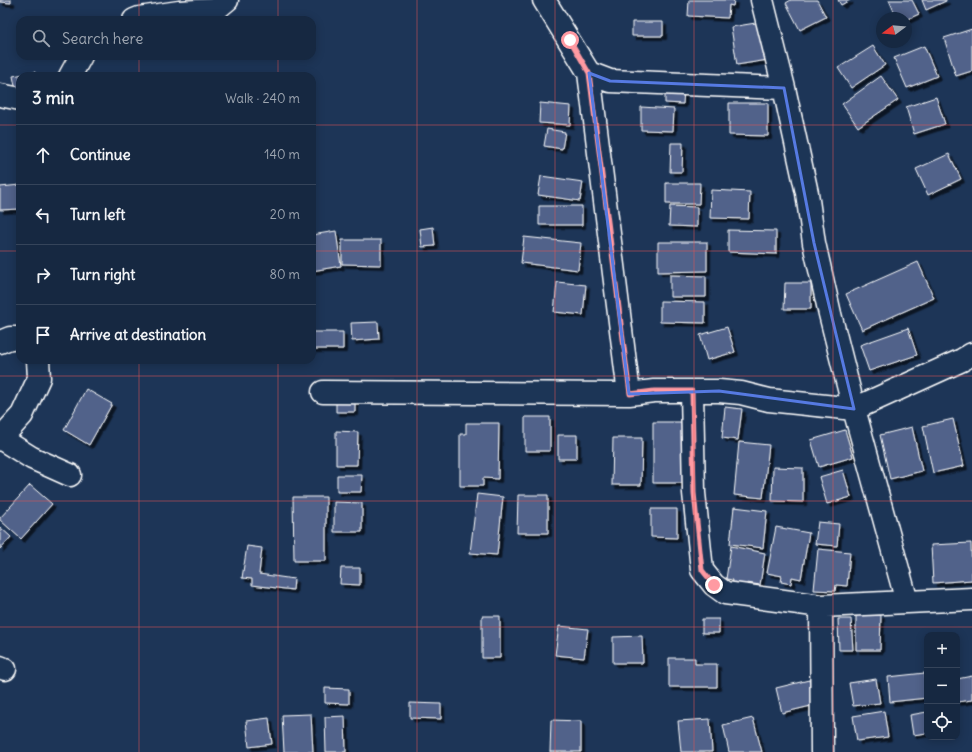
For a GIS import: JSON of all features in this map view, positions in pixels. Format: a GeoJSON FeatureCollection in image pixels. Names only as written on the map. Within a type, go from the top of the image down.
{"type":"FeatureCollection","features":[{"type":"Feature","properties":{"kind":"street"},"geometry":{"type":"LineString","coordinates":[[152,16],[179,12],[216,10],[227,0]]}},
{"type":"Feature","properties":{"kind":"street"},"geometry":{"type":"LineString","coordinates":[[544,0],[589,73],[630,394]]}},
{"type":"Feature","properties":{"kind":"street"},"geometry":{"type":"LineString","coordinates":[[762,0],[784,88],[807,193],[814,242],[854,409],[906,602]]}},
{"type":"Feature","properties":{"kind":"street"},"geometry":{"type":"LineString","coordinates":[[72,72],[79,60]]}},
{"type":"Feature","properties":{"kind":"street"},"geometry":{"type":"LineString","coordinates":[[589,73],[610,81],[784,88]]}},
{"type":"Feature","properties":{"kind":"street"},"geometry":{"type":"LineString","coordinates":[[0,95],[16,98]]}},
{"type":"Feature","properties":{"kind":"street"},"geometry":{"type":"LineString","coordinates":[[0,342],[10,338],[16,338]]}},
{"type":"Feature","properties":{"kind":"street"},"geometry":{"type":"LineString","coordinates":[[322,392],[630,394],[654,391],[692,391],[734,393],[769,400],[854,409],[962,360],[972,354]]}},
{"type":"Feature","properties":{"kind":"street"},"geometry":{"type":"LineString","coordinates":[[38,364],[39,378],[22,414],[1,438],[32,458],[70,475]]}},
{"type":"Feature","properties":{"kind":"street"},"geometry":{"type":"LineString","coordinates":[[692,391],[694,493],[702,570],[714,585],[725,593],[821,606],[972,599]]}},
{"type":"Feature","properties":{"kind":"street"},"geometry":{"type":"LineString","coordinates":[[821,606],[822,752]]}},
{"type":"Feature","properties":{"kind":"highlighted area"},"geometry":{"type":"Polygon","coordinates":[[[589,73],[610,81],[784,88],[814,243],[854,409],[719,391],[629,394],[589,73]]]}},
{"type":"Feature","properties":{"kind":"building"},"geometry":{"type":"Polygon","coordinates":[[[0,0],[11,0],[11,3],[0,2],[0,0]]]}},
{"type":"Feature","properties":{"kind":"building"},"geometry":{"type":"Polygon","coordinates":[[[689,0],[734,0],[733,6],[729,5],[728,18],[688,16],[689,0]]]}},
{"type":"Feature","properties":{"kind":"building"},"geometry":{"type":"Polygon","coordinates":[[[791,0],[817,0],[826,17],[800,30],[786,3],[791,0]]]}},
{"type":"Feature","properties":{"kind":"building"},"geometry":{"type":"Polygon","coordinates":[[[838,0],[850,0],[841,5],[838,0]]]}},
{"type":"Feature","properties":{"kind":"building"},"geometry":{"type":"Polygon","coordinates":[[[889,0],[912,0],[919,14],[912,17],[912,12],[894,12],[889,0]]]}},
{"type":"Feature","properties":{"kind":"building"},"geometry":{"type":"Polygon","coordinates":[[[922,0],[946,0],[946,1],[926,10],[922,0]]]}},
{"type":"Feature","properties":{"kind":"building"},"geometry":{"type":"Polygon","coordinates":[[[632,22],[663,22],[663,36],[632,36],[632,22]]]}},
{"type":"Feature","properties":{"kind":"building"},"geometry":{"type":"Polygon","coordinates":[[[762,22],[768,60],[737,65],[731,27],[762,22]]]}},
{"type":"Feature","properties":{"kind":"building"},"geometry":{"type":"Polygon","coordinates":[[[972,29],[972,71],[956,76],[944,38],[972,29]]]}},
{"type":"Feature","properties":{"kind":"building"},"geometry":{"type":"Polygon","coordinates":[[[873,46],[885,65],[851,88],[838,68],[873,46]]]}},
{"type":"Feature","properties":{"kind":"building"},"geometry":{"type":"Polygon","coordinates":[[[924,46],[937,76],[907,88],[894,58],[924,46]]]}},
{"type":"Feature","properties":{"kind":"building"},"geometry":{"type":"Polygon","coordinates":[[[16,75],[16,91],[13,76],[16,75]]]}},
{"type":"Feature","properties":{"kind":"building"},"geometry":{"type":"Polygon","coordinates":[[[881,76],[898,100],[858,127],[842,104],[881,76]]]}},
{"type":"Feature","properties":{"kind":"building"},"geometry":{"type":"Polygon","coordinates":[[[665,90],[684,90],[683,104],[665,103],[665,90]]]}},
{"type":"Feature","properties":{"kind":"building"},"geometry":{"type":"Polygon","coordinates":[[[936,97],[945,124],[914,134],[906,107],[936,97]]]}},
{"type":"Feature","properties":{"kind":"building"},"geometry":{"type":"Polygon","coordinates":[[[540,103],[571,106],[570,125],[539,123],[540,103]]]}},
{"type":"Feature","properties":{"kind":"building"},"geometry":{"type":"Polygon","coordinates":[[[729,103],[768,103],[768,136],[729,135],[729,103]]]}},
{"type":"Feature","properties":{"kind":"building"},"geometry":{"type":"Polygon","coordinates":[[[641,107],[674,109],[673,131],[641,130],[641,107]]]}},
{"type":"Feature","properties":{"kind":"building"},"geometry":{"type":"Polygon","coordinates":[[[547,129],[565,132],[562,149],[544,146],[547,129]]]}},
{"type":"Feature","properties":{"kind":"building"},"geometry":{"type":"Polygon","coordinates":[[[671,143],[683,143],[682,172],[670,172],[671,143]]]}},
{"type":"Feature","properties":{"kind":"building"},"geometry":{"type":"Polygon","coordinates":[[[949,154],[961,179],[928,195],[916,169],[949,154]]]}},
{"type":"Feature","properties":{"kind":"building"},"geometry":{"type":"Polygon","coordinates":[[[541,176],[583,182],[580,201],[538,195],[541,176]]]}},
{"type":"Feature","properties":{"kind":"building"},"geometry":{"type":"Polygon","coordinates":[[[666,183],[700,183],[699,204],[666,204],[666,183]]]}},
{"type":"Feature","properties":{"kind":"building"},"geometry":{"type":"Polygon","coordinates":[[[16,185],[16,209],[0,210],[0,187],[16,185]]]}},
{"type":"Feature","properties":{"kind":"building"},"geometry":{"type":"Polygon","coordinates":[[[711,190],[750,192],[749,219],[710,218],[711,190]]]}},
{"type":"Feature","properties":{"kind":"building"},"geometry":{"type":"Polygon","coordinates":[[[539,206],[582,206],[582,225],[539,225],[539,206]]]}},
{"type":"Feature","properties":{"kind":"building"},"geometry":{"type":"Polygon","coordinates":[[[670,206],[697,207],[697,227],[669,226],[670,206]]]}},
{"type":"Feature","properties":{"kind":"building"},"geometry":{"type":"Polygon","coordinates":[[[433,227],[435,246],[422,247],[420,229],[433,227]]]}},
{"type":"Feature","properties":{"kind":"building"},"geometry":{"type":"Polygon","coordinates":[[[728,230],[776,231],[776,254],[728,252],[728,230]]]}},
{"type":"Feature","properties":{"kind":"building"},"geometry":{"type":"Polygon","coordinates":[[[336,231],[341,266],[316,270],[316,234],[336,231]]]}},
{"type":"Feature","properties":{"kind":"building"},"geometry":{"type":"Polygon","coordinates":[[[524,237],[581,243],[578,270],[521,263],[524,237]]]}},
{"type":"Feature","properties":{"kind":"building"},"geometry":{"type":"Polygon","coordinates":[[[342,240],[381,240],[381,265],[342,264],[342,240]]]}},
{"type":"Feature","properties":{"kind":"building"},"geometry":{"type":"Polygon","coordinates":[[[658,242],[707,242],[707,271],[658,272],[658,242]]]}},
{"type":"Feature","properties":{"kind":"building"},"geometry":{"type":"Polygon","coordinates":[[[918,262],[934,298],[862,330],[846,294],[918,262]]]}},
{"type":"Feature","properties":{"kind":"building"},"geometry":{"type":"Polygon","coordinates":[[[670,275],[706,276],[706,297],[670,297],[670,275]]]}},
{"type":"Feature","properties":{"kind":"building"},"geometry":{"type":"Polygon","coordinates":[[[557,282],[586,285],[583,315],[554,312],[557,282]]]}},
{"type":"Feature","properties":{"kind":"building"},"geometry":{"type":"Polygon","coordinates":[[[785,283],[811,283],[811,309],[784,309],[785,283]]]}},
{"type":"Feature","properties":{"kind":"building"},"geometry":{"type":"Polygon","coordinates":[[[660,301],[705,302],[705,323],[660,322],[660,301]]]}},
{"type":"Feature","properties":{"kind":"building"},"geometry":{"type":"Polygon","coordinates":[[[378,322],[379,339],[352,341],[351,323],[378,322]]]}},
{"type":"Feature","properties":{"kind":"building"},"geometry":{"type":"Polygon","coordinates":[[[727,327],[735,352],[707,360],[700,335],[727,327]]]}},
{"type":"Feature","properties":{"kind":"building"},"geometry":{"type":"Polygon","coordinates":[[[908,328],[917,355],[869,371],[860,345],[908,328]]]}},
{"type":"Feature","properties":{"kind":"building"},"geometry":{"type":"Polygon","coordinates":[[[316,332],[343,332],[343,349],[316,349],[316,332]]]}},
{"type":"Feature","properties":{"kind":"building"},"geometry":{"type":"Polygon","coordinates":[[[86,389],[112,404],[89,445],[64,430],[86,389]]]}},
{"type":"Feature","properties":{"kind":"building"},"geometry":{"type":"Polygon","coordinates":[[[336,397],[355,397],[355,412],[336,412],[336,397]]]}},
{"type":"Feature","properties":{"kind":"building"},"geometry":{"type":"Polygon","coordinates":[[[725,407],[742,409],[738,440],[722,438],[725,407]]]}},
{"type":"Feature","properties":{"kind":"building"},"geometry":{"type":"Polygon","coordinates":[[[525,417],[550,417],[550,451],[525,451],[525,417]]]}},
{"type":"Feature","properties":{"kind":"building"},"geometry":{"type":"Polygon","coordinates":[[[953,419],[964,466],[933,473],[923,426],[953,419]]]}},
{"type":"Feature","properties":{"kind":"building"},"geometry":{"type":"Polygon","coordinates":[[[653,422],[689,422],[688,483],[653,483],[653,422]]]}},
{"type":"Feature","properties":{"kind":"building"},"geometry":{"type":"Polygon","coordinates":[[[466,423],[499,423],[498,479],[483,478],[483,486],[460,486],[460,434],[466,434],[466,423]]]}},
{"type":"Feature","properties":{"kind":"building"},"geometry":{"type":"Polygon","coordinates":[[[912,427],[922,471],[890,479],[880,435],[912,427]]]}},
{"type":"Feature","properties":{"kind":"building"},"geometry":{"type":"Polygon","coordinates":[[[845,430],[853,457],[819,467],[811,440],[845,430]]]}},
{"type":"Feature","properties":{"kind":"building"},"geometry":{"type":"Polygon","coordinates":[[[336,431],[358,432],[357,465],[336,465],[336,431]]]}},
{"type":"Feature","properties":{"kind":"building"},"geometry":{"type":"Polygon","coordinates":[[[558,435],[577,435],[577,459],[558,459],[558,435]]]}},
{"type":"Feature","properties":{"kind":"building"},"geometry":{"type":"Polygon","coordinates":[[[613,438],[642,438],[641,485],[612,485],[613,438]]]}},
{"type":"Feature","properties":{"kind":"building"},"geometry":{"type":"Polygon","coordinates":[[[739,442],[769,445],[763,498],[734,495],[739,442]]]}},
{"type":"Feature","properties":{"kind":"building"},"geometry":{"type":"Polygon","coordinates":[[[773,467],[803,468],[803,502],[772,501],[773,467]]]}},
{"type":"Feature","properties":{"kind":"building"},"geometry":{"type":"Polygon","coordinates":[[[843,470],[851,497],[827,504],[819,477],[843,470]]]}},
{"type":"Feature","properties":{"kind":"building"},"geometry":{"type":"Polygon","coordinates":[[[337,475],[362,475],[361,492],[337,492],[337,475]]]}},
{"type":"Feature","properties":{"kind":"building"},"geometry":{"type":"Polygon","coordinates":[[[30,485],[52,504],[21,539],[0,520],[0,518],[30,485]]]}},
{"type":"Feature","properties":{"kind":"building"},"geometry":{"type":"Polygon","coordinates":[[[477,494],[503,497],[497,555],[470,553],[477,494]]]}},
{"type":"Feature","properties":{"kind":"building"},"geometry":{"type":"Polygon","coordinates":[[[518,495],[548,495],[548,533],[517,533],[518,495]]]}},
{"type":"Feature","properties":{"kind":"building"},"geometry":{"type":"Polygon","coordinates":[[[293,497],[326,497],[326,561],[294,561],[293,497]]]}},
{"type":"Feature","properties":{"kind":"building"},"geometry":{"type":"Polygon","coordinates":[[[334,502],[362,503],[362,532],[334,532],[334,502]]]}},
{"type":"Feature","properties":{"kind":"building"},"geometry":{"type":"Polygon","coordinates":[[[734,507],[767,511],[763,548],[730,544],[734,507]]]}},
{"type":"Feature","properties":{"kind":"building"},"geometry":{"type":"Polygon","coordinates":[[[651,509],[677,509],[677,538],[651,537],[651,509]]]}},
{"type":"Feature","properties":{"kind":"building"},"geometry":{"type":"Polygon","coordinates":[[[818,522],[839,524],[837,546],[815,544],[818,522]]]}},
{"type":"Feature","properties":{"kind":"building"},"geometry":{"type":"Polygon","coordinates":[[[0,527],[11,537],[0,549],[0,527]]]}},
{"type":"Feature","properties":{"kind":"building"},"geometry":{"type":"Polygon","coordinates":[[[776,527],[809,533],[801,579],[792,577],[791,584],[781,582],[782,576],[767,573],[776,527]]]}},
{"type":"Feature","properties":{"kind":"building"},"geometry":{"type":"Polygon","coordinates":[[[971,543],[972,580],[933,583],[931,545],[971,543]]]}},
{"type":"Feature","properties":{"kind":"building"},"geometry":{"type":"Polygon","coordinates":[[[247,546],[262,548],[259,574],[294,579],[293,590],[252,585],[252,579],[242,578],[247,546]]]}},
{"type":"Feature","properties":{"kind":"building"},"geometry":{"type":"Polygon","coordinates":[[[731,546],[765,553],[760,585],[747,583],[746,591],[731,589],[733,580],[726,579],[731,546]]]}},
{"type":"Feature","properties":{"kind":"building"},"geometry":{"type":"Polygon","coordinates":[[[818,549],[850,552],[847,586],[836,585],[835,591],[814,590],[818,549]]]}},
{"type":"Feature","properties":{"kind":"building"},"geometry":{"type":"Polygon","coordinates":[[[341,568],[360,568],[360,585],[340,584],[341,568]]]}},
{"type":"Feature","properties":{"kind":"building"},"geometry":{"type":"Polygon","coordinates":[[[856,615],[881,615],[880,650],[856,650],[856,615]]]}},
{"type":"Feature","properties":{"kind":"building"},"geometry":{"type":"Polygon","coordinates":[[[482,616],[500,616],[500,658],[482,658],[482,616]]]}},
{"type":"Feature","properties":{"kind":"building"},"geometry":{"type":"Polygon","coordinates":[[[702,619],[719,619],[719,633],[702,633],[702,619]]]}},
{"type":"Feature","properties":{"kind":"building"},"geometry":{"type":"Polygon","coordinates":[[[838,619],[851,619],[853,650],[839,650],[838,619]]]}},
{"type":"Feature","properties":{"kind":"building"},"geometry":{"type":"Polygon","coordinates":[[[559,626],[588,629],[584,658],[555,655],[559,626]]]}},
{"type":"Feature","properties":{"kind":"building"},"geometry":{"type":"Polygon","coordinates":[[[642,636],[643,663],[613,663],[613,637],[642,636]]]}},
{"type":"Feature","properties":{"kind":"building"},"geometry":{"type":"Polygon","coordinates":[[[669,658],[695,658],[695,664],[717,664],[717,687],[669,687],[669,658]]]}},
{"type":"Feature","properties":{"kind":"building"},"geometry":{"type":"Polygon","coordinates":[[[924,673],[924,698],[890,702],[888,677],[924,673]]]}},
{"type":"Feature","properties":{"kind":"building"},"geometry":{"type":"Polygon","coordinates":[[[972,676],[972,700],[960,702],[960,678],[972,676]]]}},
{"type":"Feature","properties":{"kind":"building"},"geometry":{"type":"Polygon","coordinates":[[[876,679],[880,703],[853,706],[849,683],[876,679]]]}},
{"type":"Feature","properties":{"kind":"building"},"geometry":{"type":"Polygon","coordinates":[[[809,680],[815,705],[782,713],[776,688],[809,680]]]}},
{"type":"Feature","properties":{"kind":"building"},"geometry":{"type":"Polygon","coordinates":[[[325,688],[349,689],[349,704],[325,703],[325,688]]]}},
{"type":"Feature","properties":{"kind":"building"},"geometry":{"type":"Polygon","coordinates":[[[410,703],[441,704],[441,719],[410,718],[410,703]]]}},
{"type":"Feature","properties":{"kind":"building"},"geometry":{"type":"Polygon","coordinates":[[[884,711],[888,737],[857,741],[853,716],[884,711]]]}},
{"type":"Feature","properties":{"kind":"building"},"geometry":{"type":"Polygon","coordinates":[[[924,713],[924,733],[913,735],[910,715],[924,713]]]}},
{"type":"Feature","properties":{"kind":"building"},"geometry":{"type":"Polygon","coordinates":[[[311,714],[313,752],[284,752],[282,715],[311,714]]]}},
{"type":"Feature","properties":{"kind":"building"},"geometry":{"type":"Polygon","coordinates":[[[345,716],[346,752],[326,752],[325,717],[345,716]]]}},
{"type":"Feature","properties":{"kind":"building"},"geometry":{"type":"Polygon","coordinates":[[[269,718],[272,744],[249,747],[246,721],[269,718]]]}},
{"type":"Feature","properties":{"kind":"building"},"geometry":{"type":"Polygon","coordinates":[[[753,718],[762,752],[729,752],[723,725],[753,718]]]}},
{"type":"Feature","properties":{"kind":"building"},"geometry":{"type":"Polygon","coordinates":[[[710,719],[712,752],[681,752],[678,721],[710,719]]]}},
{"type":"Feature","properties":{"kind":"building"},"geometry":{"type":"Polygon","coordinates":[[[551,720],[581,721],[581,752],[550,752],[551,720]]]}},
{"type":"Feature","properties":{"kind":"route"},"geometry":{"type":"LineString","coordinates":[[570,40],[589,73],[630,394],[654,391],[692,391],[694,493],[702,570],[714,585]]}}]}
